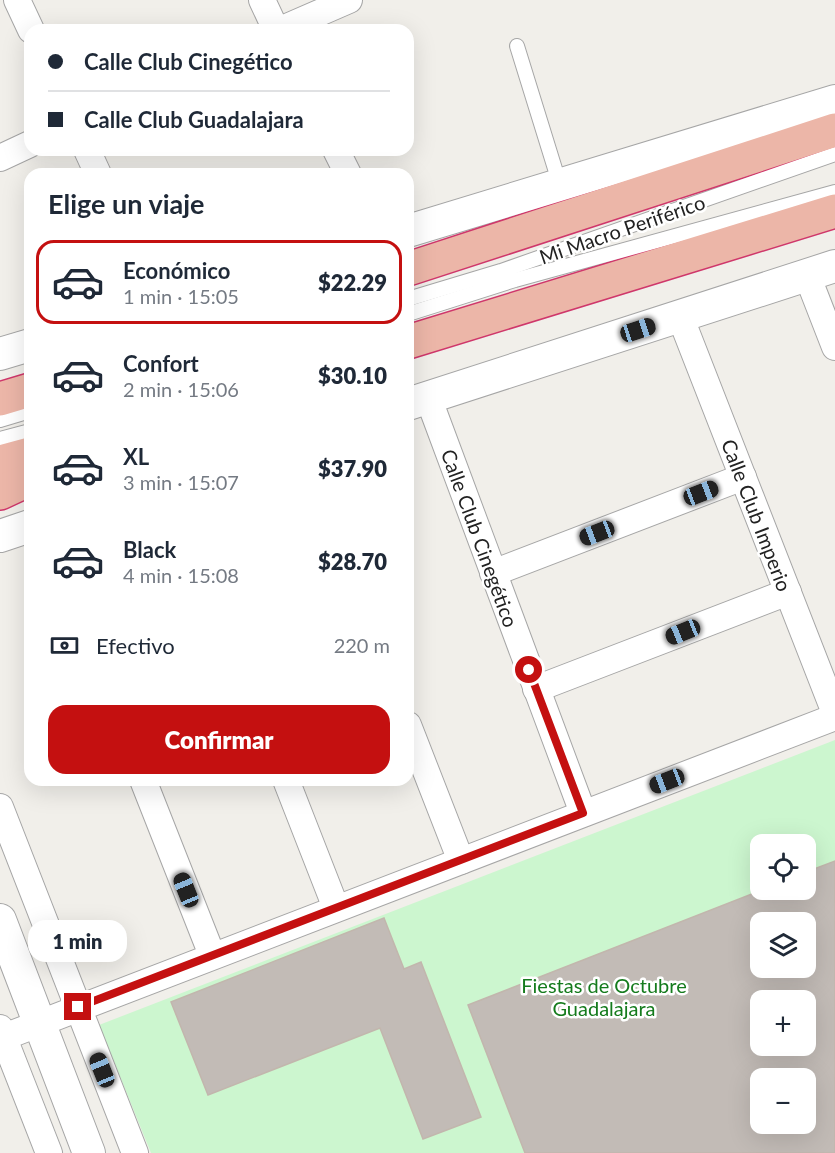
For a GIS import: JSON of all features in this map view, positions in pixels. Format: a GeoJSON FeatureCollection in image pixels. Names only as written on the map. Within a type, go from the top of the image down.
{"type":"FeatureCollection","features":[{"type":"Feature","properties":{"kind":"highway"},"geometry":{"type":"LineString","coordinates":[[414,267],[835,130]]}},
{"type":"Feature","properties":{"kind":"highway"},"geometry":{"type":"LineString","coordinates":[[414,340],[834,207]]}},
{"type":"Feature","properties":{"kind":"highway"},"geometry":{"type":"LineString","coordinates":[[0,392],[24,389]]}},
{"type":"Feature","properties":{"kind":"highway"},"geometry":{"type":"LineString","coordinates":[[0,399],[24,390]]}},
{"type":"Feature","properties":{"kind":"highway"},"geometry":{"type":"LineString","coordinates":[[0,462],[24,456]]}},
{"type":"Feature","properties":{"kind":"highway"},"geometry":{"type":"LineString","coordinates":[[0,493],[24,483]]}},
{"type":"Feature","properties":{"kind":"street"},"geometry":{"type":"LineString","coordinates":[[17,0],[28,24]]}},
{"type":"Feature","properties":{"kind":"street"},"geometry":{"type":"LineString","coordinates":[[262,0],[275,24]]}},
{"type":"Feature","properties":{"kind":"street"},"geometry":{"type":"LineString","coordinates":[[292,24],[349,0]]}},
{"type":"Feature","properties":{"kind":"street"},"geometry":{"type":"LineString","coordinates":[[414,229],[835,101]]}},
{"type":"Feature","properties":{"kind":"street"},"geometry":{"type":"LineString","coordinates":[[0,158],[24,147]]}},
{"type":"Feature","properties":{"kind":"street"},"geometry":{"type":"LineString","coordinates":[[418,401],[821,270],[835,347]]}},
{"type":"Feature","properties":{"kind":"street","name":"Calle Club Imperio"},"geometry":{"type":"LineString","coordinates":[[680,316],[835,715]]}},
{"type":"Feature","properties":{"kind":"street"},"geometry":{"type":"LineString","coordinates":[[0,354],[24,347]]}},
{"type":"Feature","properties":{"kind":"street","name":"Calle Club Cinegético"},"geometry":{"type":"LineString","coordinates":[[418,401],[493,573],[583,813]]}},
{"type":"Feature","properties":{"kind":"street"},"geometry":{"type":"LineString","coordinates":[[493,573],[743,477]]}},
{"type":"Feature","properties":{"kind":"street"},"geometry":{"type":"LineString","coordinates":[[0,536],[24,528]]}},
{"type":"Feature","properties":{"kind":"street"},"geometry":{"type":"LineString","coordinates":[[536,689],[788,592]]}},
{"type":"Feature","properties":{"kind":"street"},"geometry":{"type":"LineString","coordinates":[[49,1153],[8,1071],[2,1032],[39,1022],[835,715]]}},
{"type":"Feature","properties":{"kind":"street"},"geometry":{"type":"LineString","coordinates":[[414,741],[460,861]]}},
{"type":"Feature","properties":{"kind":"street"},"geometry":{"type":"LineString","coordinates":[[145,786],[212,956]]}},
{"type":"Feature","properties":{"kind":"street"},"geometry":{"type":"LineString","coordinates":[[288,786],[336,908]]}},
{"type":"Feature","properties":{"kind":"street"},"geometry":{"type":"LineString","coordinates":[[0,807],[135,1153]]}},
{"type":"Feature","properties":{"kind":"street"},"geometry":{"type":"LineString","coordinates":[[0,920],[89,1153]]}},
{"type":"Feature","properties":{"kind":"lane"},"geometry":{"type":"LineString","coordinates":[[517,46],[560,185]]}},
{"type":"Feature","properties":{"kind":"lane","name":"Mi Macro Periférico"},"geometry":{"type":"LineString","coordinates":[[414,297],[501,271],[835,154]]}},
{"type":"Feature","properties":{"kind":"lane","name":"Mi Macro Periférico"},"geometry":{"type":"LineString","coordinates":[[414,312],[515,280],[834,207]]}},
{"type":"Feature","properties":{"kind":"lane"},"geometry":{"type":"LineString","coordinates":[[0,420],[24,413]]}},
{"type":"Feature","properties":{"kind":"lane"},"geometry":{"type":"LineString","coordinates":[[0,439],[24,433]]}},
{"type":"Feature","properties":{"kind":"green space","name":"Fiestas de Octubre Guadalajara"},"geometry":{"type":"Polygon","coordinates":[[[835,740],[835,1153],[151,1153],[99,1025],[835,740]]]}},
{"type":"Feature","properties":{"kind":"building"},"geometry":{"type":"Polygon","coordinates":[[[835,861],[835,1153],[525,1153],[468,1005],[750,895],[750,900],[816,900],[816,868],[835,861]]]}},
{"type":"Feature","properties":{"kind":"building"},"geometry":{"type":"Polygon","coordinates":[[[384,918],[404,969],[421,962],[481,1117],[423,1139],[380,1028],[208,1095],[171,1002],[384,918]]]}},
{"type":"Feature","properties":{"kind":"route"},"geometry":{"type":"LineString","coordinates":[[78,1007],[583,813],[529,670]]}}]}
